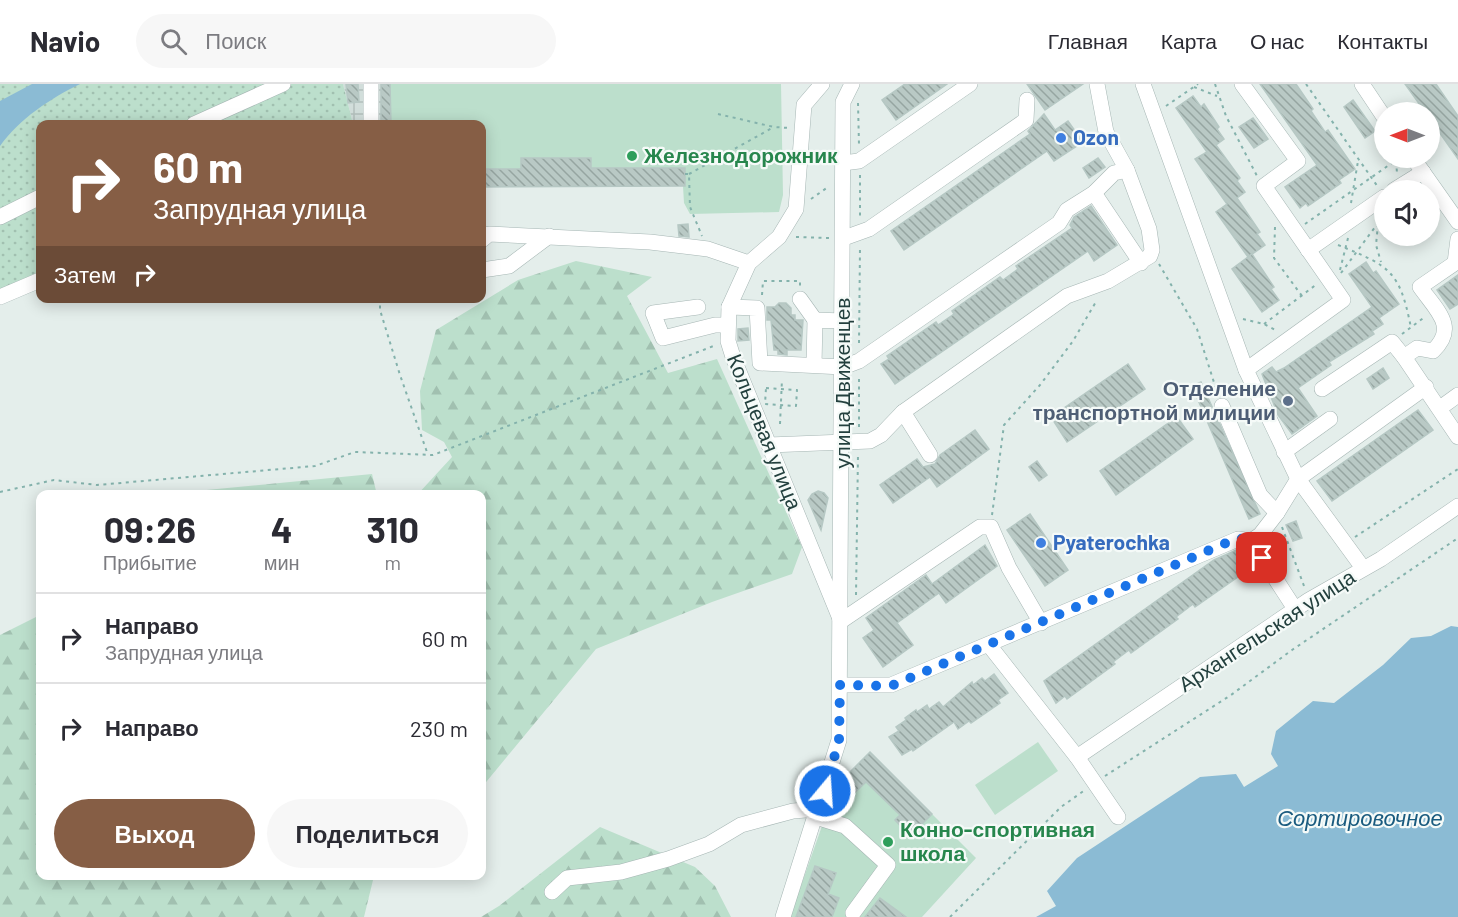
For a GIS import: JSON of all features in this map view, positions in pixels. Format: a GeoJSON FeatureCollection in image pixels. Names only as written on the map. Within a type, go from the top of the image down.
{"type":"FeatureCollection","features":[{"type":"Feature","properties":{"kind":"street"},"geometry":{"type":"LineString","coordinates":[[203,120],[282,84]]}},
{"type":"Feature","properties":{"kind":"street"},"geometry":{"type":"LineString","coordinates":[[371,84],[371,120]]}},
{"type":"Feature","properties":{"kind":"street","name":"Кольцевая улица"},"geometry":{"type":"LineString","coordinates":[[822,84],[804,105],[796,209],[779,237],[749,264],[729,307],[728,341],[841,621]]}},
{"type":"Feature","properties":{"kind":"street","name":"улица Движенцев"},"geometry":{"type":"LineString","coordinates":[[783,917],[839,740],[844,238],[843,102],[852,84]]}},
{"type":"Feature","properties":{"kind":"street"},"geometry":{"type":"LineString","coordinates":[[843,170],[860,161],[970,84]]}},
{"type":"Feature","properties":{"kind":"street"},"geometry":{"type":"LineString","coordinates":[[769,445],[870,441],[881,435],[903,412],[1067,296],[1108,281],[1145,260],[1152,250],[1149,230],[1127,170],[1106,132],[1097,84]]}},
{"type":"Feature","properties":{"kind":"street"},"geometry":{"type":"LineString","coordinates":[[1143,84],[1246,370],[1298,479],[1363,568]]}},
{"type":"Feature","properties":{"kind":"street"},"geometry":{"type":"LineString","coordinates":[[1242,84],[1298,161],[1264,186],[1343,300],[1246,370]]}},
{"type":"Feature","properties":{"kind":"street"},"geometry":{"type":"LineString","coordinates":[[1362,84],[1374,102]]}},
{"type":"Feature","properties":{"kind":"street"},"geometry":{"type":"LineString","coordinates":[[844,238],[869,229],[1026,120],[1027,100]]}},
{"type":"Feature","properties":{"kind":"street"},"geometry":{"type":"LineString","coordinates":[[1420,168],[1458,222]]}},
{"type":"Feature","properties":{"kind":"street"},"geometry":{"type":"LineString","coordinates":[[729,307],[757,308],[759,363],[843,367],[859,361],[886,344],[1059,223],[1067,210],[1094,193],[1114,173],[1127,170]]}},
{"type":"Feature","properties":{"kind":"street"},"geometry":{"type":"LineString","coordinates":[[1410,180],[1423,172]]}},
{"type":"Feature","properties":{"kind":"street"},"geometry":{"type":"LineString","coordinates":[[1094,193],[1145,260]]}},
{"type":"Feature","properties":{"kind":"street"},"geometry":{"type":"LineString","coordinates":[[1308,250],[1374,198]]}},
{"type":"Feature","properties":{"kind":"street"},"geometry":{"type":"LineString","coordinates":[[0,217],[36,199]]}},
{"type":"Feature","properties":{"kind":"street"},"geometry":{"type":"LineString","coordinates":[[486,237],[489,234],[611,238],[708,249],[749,264]]}},
{"type":"Feature","properties":{"kind":"street"},"geometry":{"type":"LineString","coordinates":[[486,270],[496,270],[515,263],[549,236]]}},
{"type":"Feature","properties":{"kind":"street"},"geometry":{"type":"LineString","coordinates":[[1404,357],[1417,348],[1433,351],[1444,341],[1448,333],[1447,325],[1420,287],[1455,262],[1458,239]]}},
{"type":"Feature","properties":{"kind":"street"},"geometry":{"type":"LineString","coordinates":[[0,297],[36,282]]}},
{"type":"Feature","properties":{"kind":"street"},"geometry":{"type":"LineString","coordinates":[[800,299],[815,320],[814,365]]}},
{"type":"Feature","properties":{"kind":"street"},"geometry":{"type":"LineString","coordinates":[[698,307],[653,313],[663,338],[715,325],[728,325]]}},
{"type":"Feature","properties":{"kind":"street"},"geometry":{"type":"LineString","coordinates":[[815,320],[843,321]]}},
{"type":"Feature","properties":{"kind":"street"},"geometry":{"type":"LineString","coordinates":[[1322,389],[1392,342],[1426,387],[1458,437]]}},
{"type":"Feature","properties":{"kind":"street"},"geometry":{"type":"LineString","coordinates":[[1251,541],[1260,535],[1298,479],[1426,387]]}},
{"type":"Feature","properties":{"kind":"street"},"geometry":{"type":"LineString","coordinates":[[1440,408],[1458,395]]}},
{"type":"Feature","properties":{"kind":"street"},"geometry":{"type":"LineString","coordinates":[[1222,406],[1260,495],[1276,513]]}},
{"type":"Feature","properties":{"kind":"street"},"geometry":{"type":"LineString","coordinates":[[903,412],[930,454]]}},
{"type":"Feature","properties":{"kind":"street"},"geometry":{"type":"LineString","coordinates":[[1284,452],[1330,419]]}},
{"type":"Feature","properties":{"kind":"street","name":"Архангельская улица"},"geometry":{"type":"LineString","coordinates":[[1077,757],[1295,609],[1458,506]]}},
{"type":"Feature","properties":{"kind":"street"},"geometry":{"type":"LineString","coordinates":[[841,621],[980,527],[991,526],[1009,568],[1041,623]]}},
{"type":"Feature","properties":{"kind":"street"},"geometry":{"type":"LineString","coordinates":[[840,685],[891,686],[1238,538],[1251,541],[1295,609]]}},
{"type":"Feature","properties":{"kind":"street"},"geometry":{"type":"LineString","coordinates":[[989,645],[1077,757],[1093,784],[1118,817]]}},
{"type":"Feature","properties":{"kind":"street"},"geometry":{"type":"LineString","coordinates":[[552,892],[567,878],[621,872],[659,862],[710,844],[741,825],[793,811],[817,813],[845,826],[888,865],[853,913]]}},
{"type":"Feature","properties":{"kind":"path"},"geometry":{"type":"LineString","coordinates":[[1162,108],[1198,84]]}},
{"type":"Feature","properties":{"kind":"path"},"geometry":{"type":"LineString","coordinates":[[1215,84],[1218,97],[1254,172],[1264,186]]}},
{"type":"Feature","properties":{"kind":"path"},"geometry":{"type":"LineString","coordinates":[[1306,84],[1374,182]]}},
{"type":"Feature","properties":{"kind":"path"},"geometry":{"type":"LineString","coordinates":[[1194,87],[1218,97]]}},
{"type":"Feature","properties":{"kind":"path"},"geometry":{"type":"LineString","coordinates":[[718,114],[774,128],[801,129]]}},
{"type":"Feature","properties":{"kind":"path"},"geometry":{"type":"LineString","coordinates":[[708,249],[690,207],[687,174],[774,128]]}},
{"type":"Feature","properties":{"kind":"path"},"geometry":{"type":"LineString","coordinates":[[1295,231],[1384,168]]}},
{"type":"Feature","properties":{"kind":"path"},"geometry":{"type":"LineString","coordinates":[[796,209],[843,170]]}},
{"type":"Feature","properties":{"kind":"path"},"geometry":{"type":"LineString","coordinates":[[1275,225],[1274,258],[1302,296]]}},
{"type":"Feature","properties":{"kind":"path"},"geometry":{"type":"LineString","coordinates":[[1264,324],[1302,296],[1330,281],[1374,228]]}},
{"type":"Feature","properties":{"kind":"path"},"geometry":{"type":"LineString","coordinates":[[779,237],[844,238]]}},
{"type":"Feature","properties":{"kind":"path"},"geometry":{"type":"LineString","coordinates":[[1324,239],[1381,262]]}},
{"type":"Feature","properties":{"kind":"path"},"geometry":{"type":"LineString","coordinates":[[1376,246],[1381,262],[1402,288],[1411,328]]}},
{"type":"Feature","properties":{"kind":"path"},"geometry":{"type":"LineString","coordinates":[[1145,260],[1162,267],[1197,329],[1222,406]]}},
{"type":"Feature","properties":{"kind":"path"},"geometry":{"type":"LineString","coordinates":[[757,308],[762,302],[763,281],[800,281],[800,299]]}},
{"type":"Feature","properties":{"kind":"path"},"geometry":{"type":"LineString","coordinates":[[991,526],[1004,425],[1040,385],[1072,341],[1108,281]]}},
{"type":"Feature","properties":{"kind":"path"},"geometry":{"type":"LineString","coordinates":[[380,303],[380,310],[400,375],[428,455]]}},
{"type":"Feature","properties":{"kind":"path"},"geometry":{"type":"LineString","coordinates":[[1392,342],[1436,309]]}},
{"type":"Feature","properties":{"kind":"path"},"geometry":{"type":"LineString","coordinates":[[1238,318],[1264,324],[1290,339]]}},
{"type":"Feature","properties":{"kind":"path"},"geometry":{"type":"LineString","coordinates":[[0,492],[54,480],[97,485],[315,466],[355,452],[428,455],[728,341]]}},
{"type":"Feature","properties":{"kind":"path"},"geometry":{"type":"LineString","coordinates":[[780,424],[783,364]]}},
{"type":"Feature","properties":{"kind":"path"},"geometry":{"type":"LineString","coordinates":[[766,388],[797,390],[796,406],[781,405],[765,404],[766,388]]}},
{"type":"Feature","properties":{"kind":"path"},"geometry":{"type":"LineString","coordinates":[[1345,544],[1458,469]]}},
{"type":"Feature","properties":{"kind":"path"},"geometry":{"type":"LineString","coordinates":[[1276,513],[1309,600]]}},
{"type":"Feature","properties":{"kind":"path"},"geometry":{"type":"LineString","coordinates":[[950,917],[1061,807],[1231,695],[1292,650],[1458,538]]}},
{"type":"Feature","properties":{"kind":"path"},"geometry":{"type":"LineString","coordinates":[[1033,834],[1077,828]]}},
{"type":"Feature","properties":{"kind":"shaded area"},"geometry":{"type":"Polygon","coordinates":[[[343,84],[390,84],[391,120],[352,120],[343,84]]]}},
{"type":"Feature","properties":{"kind":"green space"},"geometry":{"type":"Polygon","coordinates":[[[0,84],[343,84],[352,120],[36,120],[36,274],[0,289],[0,84]]]}},
{"type":"Feature","properties":{"kind":"green space","name":"Железнодорожник"},"geometry":{"type":"Polygon","coordinates":[[[390,84],[781,84],[783,195],[779,212],[690,214],[684,203],[683,186],[486,187],[486,120],[391,120],[390,84]]]}},
{"type":"Feature","properties":{"kind":"green space"},"geometry":{"type":"Polygon","coordinates":[[[576,261],[652,277],[627,296],[668,373],[717,359],[802,547],[792,574],[712,602],[596,649],[486,782],[486,490],[422,490],[452,457],[444,442],[422,430],[420,391],[436,330],[480,303],[486,303],[486,300],[518,280],[576,261]]]}},
{"type":"Feature","properties":{"kind":"green space"},"geometry":{"type":"Polygon","coordinates":[[[372,474],[376,490],[206,490],[372,474]]]}},
{"type":"Feature","properties":{"kind":"green space"},"geometry":{"type":"Polygon","coordinates":[[[36,617],[36,880],[373,880],[364,917],[0,917],[0,635],[36,617]]]}},
{"type":"Feature","properties":{"kind":"green space"},"geometry":{"type":"Polygon","coordinates":[[[1038,742],[1058,771],[995,815],[975,785],[1038,742]]]}},
{"type":"Feature","properties":{"kind":"green space","name":"Конно-спортивная школа"},"geometry":{"type":"Polygon","coordinates":[[[870,752],[976,858],[922,917],[790,917],[822,826],[834,818],[827,811],[840,772],[848,774],[870,752]]]}},
{"type":"Feature","properties":{"kind":"green space"},"geometry":{"type":"Polygon","coordinates":[[[600,827],[695,867],[715,886],[731,917],[481,917],[499,906],[600,827]]]}},
{"type":"Feature","properties":{"kind":"water"},"geometry":{"type":"Polygon","coordinates":[[[32,84],[80,84],[36,110],[16,127],[0,146],[0,101],[32,84]]]}},
{"type":"Feature","properties":{"kind":"water","name":"Сортировочное"},"geometry":{"type":"Polygon","coordinates":[[[1451,626],[1458,627],[1458,917],[1036,917],[1056,906],[1047,891],[1077,858],[1200,777],[1236,774],[1244,787],[1278,766],[1271,754],[1276,731],[1313,701],[1334,703],[1383,665],[1411,638],[1431,636],[1451,626]]]}},
{"type":"Feature","properties":{"kind":"building"},"geometry":{"type":"Polygon","coordinates":[[[346,84],[358,84],[359,102],[348,103],[346,84]]]}},
{"type":"Feature","properties":{"kind":"building"},"geometry":{"type":"Polygon","coordinates":[[[381,84],[390,84],[391,120],[381,120],[381,84]]]}},
{"type":"Feature","properties":{"kind":"building"},"geometry":{"type":"Polygon","coordinates":[[[905,84],[947,84],[896,120],[882,100],[905,84]]]}},
{"type":"Feature","properties":{"kind":"building"},"geometry":{"type":"Polygon","coordinates":[[[1027,84],[1083,84],[1045,110],[1027,84]]]}},
{"type":"Feature","properties":{"kind":"building"},"geometry":{"type":"Polygon","coordinates":[[[1260,84],[1296,84],[1325,132],[1328,130],[1355,169],[1339,180],[1341,183],[1308,206],[1306,203],[1300,208],[1285,187],[1317,165],[1260,84]]]}},
{"type":"Feature","properties":{"kind":"building"},"geometry":{"type":"Polygon","coordinates":[[[1405,84],[1436,84],[1458,116],[1458,159],[1440,133],[1440,102],[1418,102],[1405,84]]]}},
{"type":"Feature","properties":{"kind":"building"},"geometry":{"type":"Polygon","coordinates":[[[1193,96],[1201,107],[1204,104],[1219,127],[1217,129],[1224,139],[1216,145],[1240,178],[1237,181],[1245,192],[1237,198],[1260,232],[1257,234],[1265,245],[1248,257],[1216,212],[1227,204],[1195,159],[1207,152],[1176,108],[1193,96]]]}},
{"type":"Feature","properties":{"kind":"building"},"geometry":{"type":"Polygon","coordinates":[[[1353,100],[1374,132],[1365,138],[1344,107],[1353,100]]]}},
{"type":"Feature","properties":{"kind":"building"},"geometry":{"type":"Polygon","coordinates":[[[1044,114],[1055,130],[1068,121],[1083,142],[1054,161],[1047,151],[904,250],[891,231],[1030,134],[1028,131],[1044,114]]]}},
{"type":"Feature","properties":{"kind":"building"},"geometry":{"type":"Polygon","coordinates":[[[1253,118],[1268,139],[1254,148],[1239,127],[1253,118]]]}},
{"type":"Feature","properties":{"kind":"building"},"geometry":{"type":"Polygon","coordinates":[[[521,158],[591,158],[591,168],[685,168],[685,186],[486,187],[486,169],[521,169],[521,158]]]}},
{"type":"Feature","properties":{"kind":"building"},"geometry":{"type":"Polygon","coordinates":[[[1098,158],[1105,167],[1089,178],[1083,168],[1098,158]]]}},
{"type":"Feature","properties":{"kind":"building"},"geometry":{"type":"Polygon","coordinates":[[[1091,206],[1117,245],[1094,261],[1088,251],[895,384],[881,364],[889,359],[887,356],[936,322],[938,325],[954,314],[952,311],[1000,277],[1003,280],[1018,269],[1016,266],[1072,228],[1070,225],[1074,217],[1091,206]]]}},
{"type":"Feature","properties":{"kind":"building"},"geometry":{"type":"Polygon","coordinates":[[[688,224],[689,237],[679,236],[678,225],[688,224]]]}},
{"type":"Feature","properties":{"kind":"building"},"geometry":{"type":"Polygon","coordinates":[[[1252,254],[1274,287],[1271,289],[1279,300],[1262,312],[1232,269],[1252,254]]]}},
{"type":"Feature","properties":{"kind":"building"},"geometry":{"type":"Polygon","coordinates":[[[1366,262],[1373,273],[1376,271],[1399,304],[1379,318],[1383,324],[1372,331],[1374,334],[1329,362],[1331,365],[1298,388],[1317,416],[1292,434],[1278,415],[1262,374],[1272,367],[1276,372],[1284,368],[1372,307],[1349,274],[1366,262]]]}},
{"type":"Feature","properties":{"kind":"building"},"geometry":{"type":"Polygon","coordinates":[[[1458,275],[1458,304],[1450,309],[1437,290],[1458,275]]]}},
{"type":"Feature","properties":{"kind":"building"},"geometry":{"type":"Polygon","coordinates":[[[779,303],[786,303],[791,308],[791,315],[795,315],[795,320],[803,320],[801,350],[787,350],[787,355],[778,354],[778,350],[774,350],[771,320],[767,320],[767,307],[775,307],[779,303]]]}},
{"type":"Feature","properties":{"kind":"building"},"geometry":{"type":"Polygon","coordinates":[[[748,328],[749,340],[738,341],[738,329],[748,328]]]}},
{"type":"Feature","properties":{"kind":"building"},"geometry":{"type":"Polygon","coordinates":[[[1128,364],[1145,389],[1067,442],[1051,417],[1128,364]]]}},
{"type":"Feature","properties":{"kind":"building"},"geometry":{"type":"Polygon","coordinates":[[[1383,368],[1389,378],[1373,389],[1367,379],[1383,368]]]}},
{"type":"Feature","properties":{"kind":"building"},"geometry":{"type":"Polygon","coordinates":[[[1201,382],[1260,514],[1249,519],[1192,386],[1201,382]]]}},
{"type":"Feature","properties":{"kind":"building"},"geometry":{"type":"Polygon","coordinates":[[[1418,410],[1433,430],[1332,501],[1317,481],[1418,410]]]}},
{"type":"Feature","properties":{"kind":"building"},"geometry":{"type":"Polygon","coordinates":[[[1177,417],[1193,439],[1116,495],[1100,471],[1177,417]]]}},
{"type":"Feature","properties":{"kind":"building"},"geometry":{"type":"Polygon","coordinates":[[[975,430],[989,449],[937,487],[930,477],[893,503],[880,485],[917,459],[923,467],[935,464],[940,455],[975,430]]]}},
{"type":"Feature","properties":{"kind":"building"},"geometry":{"type":"Polygon","coordinates":[[[1037,461],[1047,475],[1039,481],[1029,467],[1037,461]]]}},
{"type":"Feature","properties":{"kind":"building"},"geometry":{"type":"Polygon","coordinates":[[[818,491],[824,493],[828,498],[821,530],[808,500],[818,491]]]}},
{"type":"Feature","properties":{"kind":"building"},"geometry":{"type":"Polygon","coordinates":[[[1030,514],[1068,570],[1045,586],[1007,530],[1030,514]]]}},
{"type":"Feature","properties":{"kind":"building"},"geometry":{"type":"Polygon","coordinates":[[[1296,521],[1302,538],[1293,541],[1286,525],[1296,521]]]}},
{"type":"Feature","properties":{"kind":"building"},"geometry":{"type":"Polygon","coordinates":[[[985,545],[997,566],[946,603],[939,593],[897,623],[913,645],[883,667],[863,638],[874,630],[866,618],[926,575],[932,584],[985,545]]]}},
{"type":"Feature","properties":{"kind":"building"},"geometry":{"type":"Polygon","coordinates":[[[1239,549],[1251,563],[1240,571],[1242,574],[1195,607],[1193,604],[1176,617],[1178,619],[1131,653],[1129,650],[1113,662],[1115,664],[1067,699],[1065,696],[1056,703],[1044,681],[1214,560],[1239,549]]]}},
{"type":"Feature","properties":{"kind":"building"},"geometry":{"type":"Polygon","coordinates":[[[994,674],[1008,693],[998,700],[1000,703],[958,729],[954,722],[913,751],[912,749],[902,755],[889,737],[899,731],[896,727],[906,720],[905,718],[927,705],[929,709],[939,702],[943,707],[972,682],[973,685],[982,678],[985,681],[994,674]]]}},
{"type":"Feature","properties":{"kind":"building"},"geometry":{"type":"Polygon","coordinates":[[[870,752],[932,814],[910,836],[895,820],[900,815],[866,782],[848,799],[840,791],[852,779],[848,774],[870,752]]]}},
{"type":"Feature","properties":{"kind":"building"},"geometry":{"type":"Polygon","coordinates":[[[815,866],[836,873],[828,894],[839,898],[832,917],[796,917],[815,866]]]}},
{"type":"Feature","properties":{"kind":"building"},"geometry":{"type":"Polygon","coordinates":[[[880,898],[906,917],[865,917],[880,898]]]}},
{"type":"Feature","properties":{"kind":"place","name":"Ozon"},"geometry":{"type":"Point","coordinates":[1061,138]}},
{"type":"Feature","properties":{"kind":"place","name":"Железнодорожник"},"geometry":{"type":"Point","coordinates":[632,156]}},
{"type":"Feature","properties":{"kind":"place","name":"Отделение транспортной милиции"},"geometry":{"type":"Point","coordinates":[1288,401]}},
{"type":"Feature","properties":{"kind":"place","name":"Pyaterochka"},"geometry":{"type":"Point","coordinates":[1041,543]}},
{"type":"Feature","properties":{"kind":"place","name":"Конно-спортивная школа"},"geometry":{"type":"Point","coordinates":[888,842]}},
{"type":"Feature","properties":{"kind":"route"},"geometry":{"type":"LineString","coordinates":[[825,791],[837,755],[840,685],[891,686],[1238,538],[1251,541],[1262,558]]}}]}
